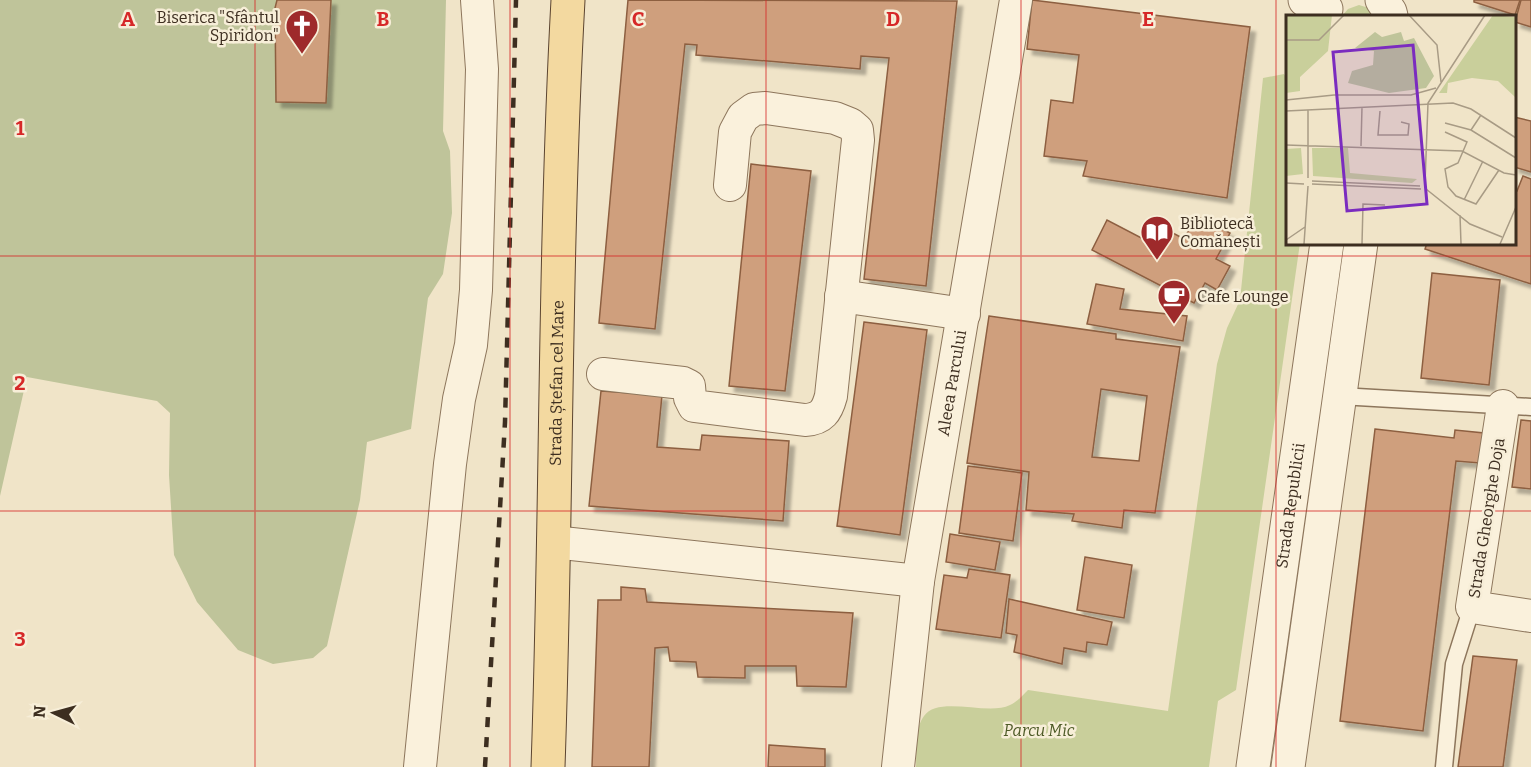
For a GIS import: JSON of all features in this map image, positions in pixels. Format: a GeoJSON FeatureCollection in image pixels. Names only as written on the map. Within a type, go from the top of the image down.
{"type":"FeatureCollection","features":[{"type":"Feature","properties":{"kind":"main road","name":"Strada Ștefan cel Mare"},"geometry":{"type":"LineString","coordinates":[[548,767],[556,336],[568,0]]}},
{"type":"Feature","properties":{"kind":"street"},"geometry":{"type":"LineString","coordinates":[[420,767],[450,464],[459,399],[471,345],[476,290],[482,69],[477,0]]}},
{"type":"Feature","properties":{"kind":"street","name":"Aleea Parcului"},"geometry":{"type":"LineString","coordinates":[[898,767],[918,581],[1016,0]]}},
{"type":"Feature","properties":{"kind":"street"},"geometry":{"type":"LineString","coordinates":[[603,374],[683,383],[689,386],[690,398],[694,406],[814,419],[823,415],[828,408],[858,140],[857,130],[850,124],[835,118],[766,108],[754,110],[743,117],[735,132],[730,185]]}},
{"type":"Feature","properties":{"kind":"street","name":"Strada Republicii"},"geometry":{"type":"LineString","coordinates":[[1252,767],[1327,244]]}},
{"type":"Feature","properties":{"kind":"street","name":"Strada Republicii"},"geometry":{"type":"LineString","coordinates":[[1288,767],[1361,244]]}},
{"type":"Feature","properties":{"kind":"street"},"geometry":{"type":"LineString","coordinates":[[841,296],[964,315]]}},
{"type":"Feature","properties":{"kind":"street","name":"Strada Gheorghe Doja"},"geometry":{"type":"LineString","coordinates":[[1517,407],[1472,607],[1531,615]]}},
{"type":"Feature","properties":{"kind":"street"},"geometry":{"type":"LineString","coordinates":[[553,542],[918,581]]}},
{"type":"Feature","properties":{"kind":"lane"},"geometry":{"type":"LineString","coordinates":[[1340,396],[1517,407]]}},
{"type":"Feature","properties":{"kind":"lane"},"geometry":{"type":"LineString","coordinates":[[1444,767],[1454,664],[1472,607]]}},
{"type":"Feature","properties":{"kind":"green space"},"geometry":{"type":"Polygon","coordinates":[[[0,0],[446,0],[443,131],[450,151],[452,213],[443,274],[428,298],[411,429],[367,442],[360,500],[327,646],[313,658],[273,664],[238,650],[197,602],[174,555],[169,475],[170,413],[157,401],[27,377],[0,496],[0,0]]]}},
{"type":"Feature","properties":{"kind":"green space"},"geometry":{"type":"Polygon","coordinates":[[[1359,5],[1369,8],[1376,15],[1343,15],[1348,9],[1359,5]]]}},
{"type":"Feature","properties":{"kind":"green space","name":"Parcu Mic"},"geometry":{"type":"Polygon","coordinates":[[[1284,74],[1286,78],[1286,244],[1300,244],[1236,690],[1218,701],[1209,767],[916,767],[917,734],[921,721],[931,710],[940,707],[1001,708],[1015,702],[1028,690],[1168,711],[1217,364],[1227,328],[1240,300],[1263,78],[1284,74]]]}},
{"type":"Feature","properties":{"kind":"building","name":"Biserica \"Sfântul Spiridon\""},"geometry":{"type":"Polygon","coordinates":[[[277,0],[331,0],[326,103],[276,102],[275,8],[277,0]]]}},
{"type":"Feature","properties":{"kind":"building"},"geometry":{"type":"Polygon","coordinates":[[[628,0],[957,1],[926,286],[864,279],[889,58],[861,56],[860,69],[696,55],[697,45],[685,44],[655,329],[599,323],[628,0]]]}},
{"type":"Feature","properties":{"kind":"building"},"geometry":{"type":"Polygon","coordinates":[[[1032,0],[1250,27],[1227,198],[1083,176],[1087,161],[1044,156],[1051,100],[1073,103],[1079,55],[1027,49],[1032,0]]]}},
{"type":"Feature","properties":{"kind":"building"},"geometry":{"type":"Polygon","coordinates":[[[1474,0],[1520,0],[1515,15],[1474,2],[1474,0]]]}},
{"type":"Feature","properties":{"kind":"building"},"geometry":{"type":"Polygon","coordinates":[[[1521,0],[1531,0],[1531,27],[1516,22],[1521,0]]]}},
{"type":"Feature","properties":{"kind":"building"},"geometry":{"type":"Polygon","coordinates":[[[1516,117],[1531,121],[1531,172],[1516,168],[1516,117]]]}},
{"type":"Feature","properties":{"kind":"building"},"geometry":{"type":"Polygon","coordinates":[[[751,164],[811,171],[785,391],[729,386],[751,164]]]}},
{"type":"Feature","properties":{"kind":"building"},"geometry":{"type":"Polygon","coordinates":[[[1523,176],[1531,179],[1531,284],[1425,249],[1427,244],[1516,244],[1517,191],[1523,176]]]}},
{"type":"Feature","properties":{"kind":"building"},"geometry":{"type":"Polygon","coordinates":[[[1196,216],[1230,233],[1216,259],[1230,266],[1217,290],[1205,283],[1194,303],[1092,250],[1107,220],[1149,242],[1158,225],[1184,239],[1196,216]]]}},
{"type":"Feature","properties":{"kind":"building"},"geometry":{"type":"Polygon","coordinates":[[[1432,273],[1500,280],[1489,385],[1421,378],[1432,273]]]}},
{"type":"Feature","properties":{"kind":"building"},"geometry":{"type":"Polygon","coordinates":[[[1096,284],[1124,289],[1120,309],[1187,316],[1183,341],[1087,324],[1096,284]]]}},
{"type":"Feature","properties":{"kind":"building"},"geometry":{"type":"Polygon","coordinates":[[[989,316],[1116,334],[1116,339],[1180,347],[1155,513],[1124,510],[1122,528],[1072,521],[1074,514],[1026,510],[1029,472],[967,463],[989,316]],[[1101,389],[1092,457],[1139,461],[1147,396],[1101,389]]]}},
{"type":"Feature","properties":{"kind":"building"},"geometry":{"type":"Polygon","coordinates":[[[864,322],[927,330],[900,535],[837,526],[864,322]]]}},
{"type":"Feature","properties":{"kind":"building"},"geometry":{"type":"Polygon","coordinates":[[[601,391],[662,395],[657,447],[700,450],[702,435],[789,441],[783,521],[589,506],[601,391]]]}},
{"type":"Feature","properties":{"kind":"building"},"geometry":{"type":"Polygon","coordinates":[[[1521,420],[1531,421],[1531,489],[1512,487],[1521,420]]]}},
{"type":"Feature","properties":{"kind":"building"},"geometry":{"type":"Polygon","coordinates":[[[1375,429],[1454,438],[1455,430],[1484,433],[1480,463],[1456,461],[1423,731],[1340,721],[1375,429]]]}},
{"type":"Feature","properties":{"kind":"building"},"geometry":{"type":"Polygon","coordinates":[[[968,466],[1022,473],[1013,541],[959,533],[968,466]]]}},
{"type":"Feature","properties":{"kind":"building"},"geometry":{"type":"Polygon","coordinates":[[[950,534],[1000,542],[995,570],[946,562],[950,534]]]}},
{"type":"Feature","properties":{"kind":"building"},"geometry":{"type":"Polygon","coordinates":[[[1085,557],[1132,565],[1124,618],[1077,610],[1085,557]]]}},
{"type":"Feature","properties":{"kind":"building"},"geometry":{"type":"Polygon","coordinates":[[[969,569],[1010,575],[1001,638],[936,629],[944,575],[967,578],[969,569]]]}},
{"type":"Feature","properties":{"kind":"building"},"geometry":{"type":"Polygon","coordinates":[[[621,587],[645,589],[647,602],[853,613],[846,687],[797,686],[796,666],[745,666],[745,678],[698,677],[696,662],[670,661],[668,647],[655,648],[649,767],[592,767],[598,600],[621,600],[621,587]]]}},
{"type":"Feature","properties":{"kind":"building"},"geometry":{"type":"Polygon","coordinates":[[[1009,599],[1112,622],[1107,645],[1087,642],[1086,652],[1064,648],[1062,664],[1014,652],[1017,635],[1006,633],[1009,599]]]}},
{"type":"Feature","properties":{"kind":"building"},"geometry":{"type":"Polygon","coordinates":[[[1473,656],[1517,660],[1503,767],[1458,767],[1473,656]]]}},
{"type":"Feature","properties":{"kind":"building"},"geometry":{"type":"Polygon","coordinates":[[[769,745],[825,749],[825,767],[768,767],[769,745]]]}},
{"type":"Feature","properties":{"kind":"railway"},"geometry":{"type":"LineString","coordinates":[[485,767],[505,422],[516,0]]}},
{"type":"Feature","properties":{"kind":"place","name":"Biserica \"Sfântul Spiridon\""},"geometry":{"type":"Point","coordinates":[302,55]}},
{"type":"Feature","properties":{"kind":"place","name":"Bibliotecă Comănești"},"geometry":{"type":"Point","coordinates":[1157,261]}},
{"type":"Feature","properties":{"kind":"place","name":"Cafe Lounge"},"geometry":{"type":"Point","coordinates":[1174,325]}}]}
